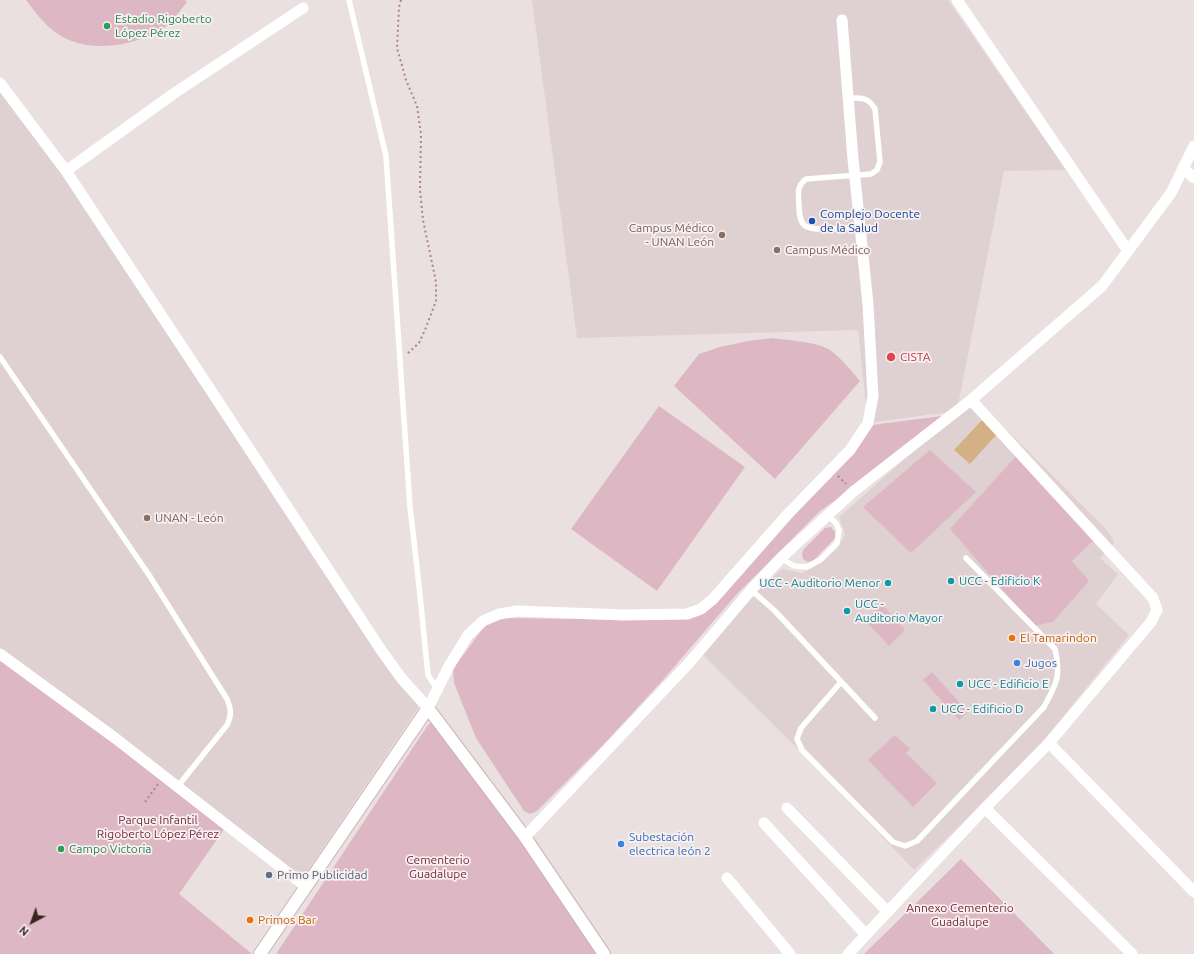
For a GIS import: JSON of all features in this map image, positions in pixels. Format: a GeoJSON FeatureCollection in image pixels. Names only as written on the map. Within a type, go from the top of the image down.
{"type":"FeatureCollection","features":[{"type":"Feature","properties":{"kind":"street"},"geometry":{"type":"LineString","coordinates":[[957,0],[1128,251]]}},
{"type":"Feature","properties":{"kind":"street"},"geometry":{"type":"LineString","coordinates":[[66,171],[176,92],[303,8]]}},
{"type":"Feature","properties":{"kind":"street"},"geometry":{"type":"LineString","coordinates":[[260,954],[428,708],[449,666],[468,635],[483,621],[499,614],[517,611],[624,615],[687,614],[701,609],[713,599],[787,515],[850,450],[868,423],[873,396],[868,304],[855,176],[842,20]]}},
{"type":"Feature","properties":{"kind":"street"},"geometry":{"type":"LineString","coordinates":[[0,83],[66,171],[380,650],[402,679],[428,708],[526,837],[604,954]]}},
{"type":"Feature","properties":{"kind":"street"},"geometry":{"type":"LineString","coordinates":[[526,837],[689,663],[751,590],[781,558],[854,491],[971,400],[1102,286],[1171,193],[1194,146]]}},
{"type":"Feature","properties":{"kind":"street"},"geometry":{"type":"LineString","coordinates":[[1183,168],[1194,178]]}},
{"type":"Feature","properties":{"kind":"street"},"geometry":{"type":"LineString","coordinates":[[848,954],[985,808],[1049,743],[1151,622],[1157,610],[1153,598],[971,400]]}},
{"type":"Feature","properties":{"kind":"street"},"geometry":{"type":"LineString","coordinates":[[0,654],[164,775],[306,886]]}},
{"type":"Feature","properties":{"kind":"street"},"geometry":{"type":"LineString","coordinates":[[1049,743],[1194,892]]}},
{"type":"Feature","properties":{"kind":"street"},"geometry":{"type":"LineString","coordinates":[[787,808],[888,912]]}},
{"type":"Feature","properties":{"kind":"street"},"geometry":{"type":"LineString","coordinates":[[985,808],[1132,954]]}},
{"type":"Feature","properties":{"kind":"street"},"geometry":{"type":"LineString","coordinates":[[764,823],[866,935]]}},
{"type":"Feature","properties":{"kind":"street"},"geometry":{"type":"LineString","coordinates":[[727,878],[790,954]]}},
{"type":"Feature","properties":{"kind":"lane"},"geometry":{"type":"LineString","coordinates":[[349,0],[386,156],[410,508],[428,675],[437,689]]}},
{"type":"Feature","properties":{"kind":"lane"},"geometry":{"type":"LineString","coordinates":[[849,98],[864,98],[872,102],[875,110],[880,162],[877,170],[871,174],[806,179],[800,184],[798,190],[800,218],[804,226],[813,229],[860,226]]}},
{"type":"Feature","properties":{"kind":"lane"},"geometry":{"type":"LineString","coordinates":[[0,357],[149,575],[227,698],[231,716],[227,725],[178,786]]}},
{"type":"Feature","properties":{"kind":"lane"},"geometry":{"type":"LineString","coordinates":[[781,558],[794,566],[807,567],[820,560],[837,543],[839,530],[836,523],[827,515]]}},
{"type":"Feature","properties":{"kind":"lane"},"geometry":{"type":"LineString","coordinates":[[840,682],[801,728],[797,739],[802,750],[893,842],[905,846],[917,841],[1044,707],[1056,685],[1059,666],[1056,649],[966,558]]}},
{"type":"Feature","properties":{"kind":"lane"},"geometry":{"type":"LineString","coordinates":[[751,590],[774,610],[875,718]]}},
{"type":"Feature","properties":{"kind":"path"},"geometry":{"type":"LineString","coordinates":[[400,359],[410,352],[419,342],[436,301],[436,282],[423,220],[420,190],[421,134],[417,106],[406,80],[397,48],[399,7],[401,0]]}},
{"type":"Feature","properties":{"kind":"path"},"geometry":{"type":"LineString","coordinates":[[831,469],[854,491]]}},
{"type":"Feature","properties":{"kind":"path"},"geometry":{"type":"LineString","coordinates":[[145,802],[164,775]]}},
{"type":"Feature","properties":{"kind":"shaded area","name":"Campus Médico"},"geometry":{"type":"Polygon","coordinates":[[[532,0],[948,0],[1066,170],[1004,171],[957,411],[868,423],[858,330],[577,338],[532,0]]]}},
{"type":"Feature","properties":{"kind":"shaded area","name":"UNAN - León"},"geometry":{"type":"Polygon","coordinates":[[[0,83],[422,702],[300,882],[0,654],[0,83]]]}},
{"type":"Feature","properties":{"kind":"shaded area"},"geometry":{"type":"Polygon","coordinates":[[[971,400],[1009,432],[1104,527],[1115,542],[1100,558],[1118,574],[1096,604],[1129,635],[1044,740],[982,804],[914,870],[817,768],[703,655],[760,588],[782,569],[802,573],[824,561],[838,548],[845,535],[839,517],[971,400]]]}},
{"type":"Feature","properties":{"kind":"shaded area"},"geometry":{"type":"Polygon","coordinates":[[[982,420],[997,434],[970,464],[954,450],[982,420]]]}},
{"type":"Feature","properties":{"kind":"green space","name":"Estadio Rigoberto López Pérez"},"geometry":{"type":"Polygon","coordinates":[[[26,0],[185,0],[187,2],[171,21],[159,32],[126,43],[101,46],[77,43],[55,32],[43,21],[26,0]]]}},
{"type":"Feature","properties":{"kind":"green space"},"geometry":{"type":"Polygon","coordinates":[[[772,338],[825,347],[838,357],[860,381],[775,479],[674,386],[699,354],[720,347],[772,338]]]}},
{"type":"Feature","properties":{"kind":"green space"},"geometry":{"type":"Polygon","coordinates":[[[659,406],[745,467],[657,591],[571,529],[659,406]]]}},
{"type":"Feature","properties":{"kind":"green space"},"geometry":{"type":"Polygon","coordinates":[[[942,416],[863,481],[820,511],[735,596],[662,681],[603,745],[537,811],[530,814],[524,811],[476,738],[454,683],[453,669],[486,624],[504,618],[650,620],[690,619],[715,605],[771,538],[872,425],[942,416]]]}},
{"type":"Feature","properties":{"kind":"green space"},"geometry":{"type":"Polygon","coordinates":[[[930,450],[976,492],[911,553],[863,507],[930,450]]]}},
{"type":"Feature","properties":{"kind":"green space"},"geometry":{"type":"Polygon","coordinates":[[[1018,454],[1100,534],[1072,561],[1089,581],[1053,622],[1034,626],[950,529],[1018,454]]]}},
{"type":"Feature","properties":{"kind":"green space"},"geometry":{"type":"Polygon","coordinates":[[[831,527],[835,532],[835,538],[814,560],[808,562],[803,559],[803,550],[825,528],[831,527]]]}},
{"type":"Feature","properties":{"kind":"green space"},"geometry":{"type":"Polygon","coordinates":[[[882,604],[905,630],[889,646],[865,620],[882,604]]]}},
{"type":"Feature","properties":{"kind":"green space","name":"Campo Victoria"},"geometry":{"type":"Polygon","coordinates":[[[0,655],[225,828],[179,894],[252,954],[0,954],[0,655]]]}},
{"type":"Feature","properties":{"kind":"green space"},"geometry":{"type":"Polygon","coordinates":[[[932,672],[968,712],[959,720],[923,680],[932,672]]]}},
{"type":"Feature","properties":{"kind":"green space","name":"Cementerio Guadalupe"},"geometry":{"type":"Polygon","coordinates":[[[438,718],[597,954],[276,954],[428,725],[438,718]]]}},
{"type":"Feature","properties":{"kind":"green space"},"geometry":{"type":"Polygon","coordinates":[[[895,735],[910,749],[906,753],[937,783],[913,807],[868,760],[895,735]]]}},
{"type":"Feature","properties":{"kind":"green space","name":"Annexo Cementerio Guadalupe"},"geometry":{"type":"Polygon","coordinates":[[[961,859],[1054,954],[864,954],[961,859]]]}},
{"type":"Feature","properties":{"kind":"place","name":"Estadio Rigoberto López Pérez"},"geometry":{"type":"Point","coordinates":[107,26]}},
{"type":"Feature","properties":{"kind":"place","name":"Complejo Docente de la Salud"},"geometry":{"type":"Point","coordinates":[812,221]}},
{"type":"Feature","properties":{"kind":"place","name":"Campus Médico - UNAN León"},"geometry":{"type":"Point","coordinates":[722,235]}},
{"type":"Feature","properties":{"kind":"place","name":"Campus Médico"},"geometry":{"type":"Point","coordinates":[777,250]}},
{"type":"Feature","properties":{"kind":"place","name":"CISTA"},"geometry":{"type":"Point","coordinates":[891,357]}},
{"type":"Feature","properties":{"kind":"place","name":"UNAN - León"},"geometry":{"type":"Point","coordinates":[147,518]}},
{"type":"Feature","properties":{"kind":"place","name":"UCC - Edificio K"},"geometry":{"type":"Point","coordinates":[951,581]}},
{"type":"Feature","properties":{"kind":"place","name":"UCC - Auditorio Menor"},"geometry":{"type":"Point","coordinates":[888,583]}},
{"type":"Feature","properties":{"kind":"place","name":"UCC - Auditorio Mayor"},"geometry":{"type":"Point","coordinates":[847,611]}},
{"type":"Feature","properties":{"kind":"place","name":"El Tamarindon"},"geometry":{"type":"Point","coordinates":[1012,638]}},
{"type":"Feature","properties":{"kind":"place","name":"Jugos"},"geometry":{"type":"Point","coordinates":[1017,663]}},
{"type":"Feature","properties":{"kind":"place","name":"UCC - Edificio E"},"geometry":{"type":"Point","coordinates":[960,684]}},
{"type":"Feature","properties":{"kind":"place","name":"UCC - Edificio D"},"geometry":{"type":"Point","coordinates":[933,709]}},
{"type":"Feature","properties":{"kind":"place","name":"Subestación electrica león 2"},"geometry":{"type":"Point","coordinates":[621,844]}},
{"type":"Feature","properties":{"kind":"place","name":"Campo Victoria"},"geometry":{"type":"Point","coordinates":[61,849]}},
{"type":"Feature","properties":{"kind":"place","name":"Primo Publicidad"},"geometry":{"type":"Point","coordinates":[269,875]}},
{"type":"Feature","properties":{"kind":"place","name":"Primos Bar"},"geometry":{"type":"Point","coordinates":[250,920]}},
{"type":"Feature","properties":{"kind":"park label","name":"Parque Infantil Rigoberto López Pérez"},"geometry":{"type":"Point","coordinates":[158,827]}}]}
